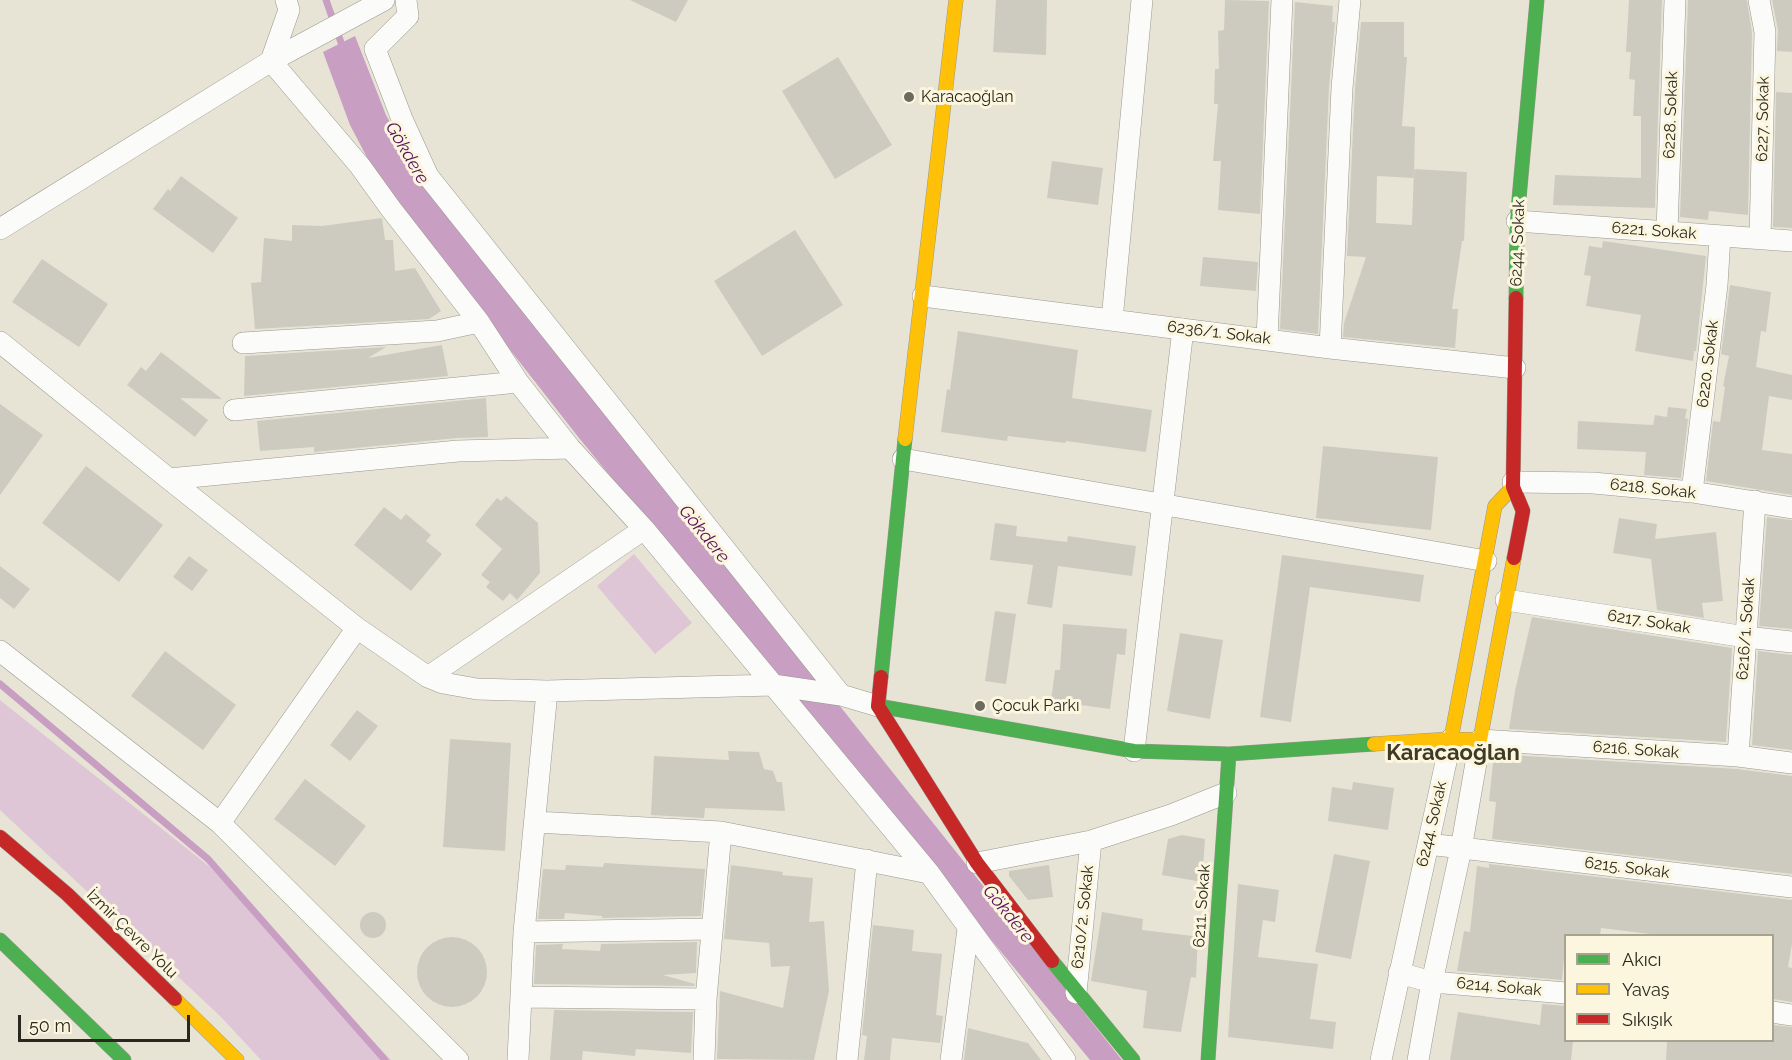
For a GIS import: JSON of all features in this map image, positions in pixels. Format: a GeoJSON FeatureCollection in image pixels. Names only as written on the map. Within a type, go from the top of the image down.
{"type":"FeatureCollection","features":[{"type":"Feature","properties":{"kind":"main road"},"geometry":{"type":"LineString","coordinates":[[957,0],[903,459],[878,706],[977,863],[1076,993],[1133,1060]]}},
{"type":"Feature","properties":{"kind":"main road","name":"6244. Sokak"},"geometry":{"type":"LineString","coordinates":[[1480,740],[1523,511],[1513,484],[1517,221],[1537,0]]}},
{"type":"Feature","properties":{"kind":"main road","name":"6244. Sokak"},"geometry":{"type":"LineString","coordinates":[[1451,739],[1495,506],[1513,484]]}},
{"type":"Feature","properties":{"kind":"main road"},"geometry":{"type":"LineString","coordinates":[[878,706],[1134,751],[1229,754],[1451,739],[1480,740]]}},
{"type":"Feature","properties":{"kind":"main road","name":"6211. Sokak"},"geometry":{"type":"LineString","coordinates":[[1208,1060],[1229,754]]}},
{"type":"Feature","properties":{"kind":"main road","name":"İzmir Çevre Yolu"},"geometry":{"type":"LineString","coordinates":[[0,837],[67,894],[237,1060]]}},
{"type":"Feature","properties":{"kind":"main road"},"geometry":{"type":"LineString","coordinates":[[0,940],[124,1060]]}},
{"type":"Feature","properties":{"kind":"street"},"geometry":{"type":"LineString","coordinates":[[271,61],[289,10],[286,0]]}},
{"type":"Feature","properties":{"kind":"street"},"geometry":{"type":"LineString","coordinates":[[406,0],[408,16],[375,50],[402,119],[428,176],[841,695]]}},
{"type":"Feature","properties":{"kind":"street"},"geometry":{"type":"LineString","coordinates":[[1112,320],[1142,0]]}},
{"type":"Feature","properties":{"kind":"street"},"geometry":{"type":"LineString","coordinates":[[1268,339],[1282,0]]}},
{"type":"Feature","properties":{"kind":"street"},"geometry":{"type":"LineString","coordinates":[[1330,348],[1342,88],[1350,0]]}},
{"type":"Feature","properties":{"kind":"street","name":"6228. Sokak"},"geometry":{"type":"LineString","coordinates":[[1667,231],[1675,0]]}},
{"type":"Feature","properties":{"kind":"street","name":"6227. Sokak"},"geometry":{"type":"LineString","coordinates":[[1759,0],[1765,32],[1760,238]]}},
{"type":"Feature","properties":{"kind":"street"},"geometry":{"type":"LineString","coordinates":[[0,229],[271,61],[382,1]]}},
{"type":"Feature","properties":{"kind":"street"},"geometry":{"type":"LineString","coordinates":[[271,61],[360,166],[479,322],[518,382],[570,448],[644,529],[928,873],[1065,1060]]}},
{"type":"Feature","properties":{"kind":"street","name":"6221. Sokak"},"geometry":{"type":"LineString","coordinates":[[1517,221],[1792,241]]}},
{"type":"Feature","properties":{"kind":"street","name":"6220. Sokak"},"geometry":{"type":"LineString","coordinates":[[1692,492],[1717,285],[1720,236]]}},
{"type":"Feature","properties":{"kind":"street","name":"6236/1. Sokak"},"geometry":{"type":"LineString","coordinates":[[923,296],[1330,348],[1515,368]]}},
{"type":"Feature","properties":{"kind":"street"},"geometry":{"type":"LineString","coordinates":[[243,343],[436,331],[479,322]]}},
{"type":"Feature","properties":{"kind":"street"},"geometry":{"type":"LineString","coordinates":[[1134,751],[1183,329]]}},
{"type":"Feature","properties":{"kind":"street"},"geometry":{"type":"LineString","coordinates":[[0,342],[357,628],[428,676],[443,683],[477,689],[547,691],[773,685],[841,695],[878,706]]}},
{"type":"Feature","properties":{"kind":"street"},"geometry":{"type":"LineString","coordinates":[[234,410],[518,382]]}},
{"type":"Feature","properties":{"kind":"street"},"geometry":{"type":"LineString","coordinates":[[169,479],[458,451],[570,448]]}},
{"type":"Feature","properties":{"kind":"street"},"geometry":{"type":"LineString","coordinates":[[903,459],[1486,561]]}},
{"type":"Feature","properties":{"kind":"street","name":"6218. Sokak"},"geometry":{"type":"LineString","coordinates":[[1513,484],[1593,483],[1692,492],[1792,508]]}},
{"type":"Feature","properties":{"kind":"street","name":"6216/1. Sokak"},"geometry":{"type":"LineString","coordinates":[[1738,756],[1755,501]]}},
{"type":"Feature","properties":{"kind":"street"},"geometry":{"type":"LineString","coordinates":[[428,676],[644,529]]}},
{"type":"Feature","properties":{"kind":"street","name":"6217. Sokak"},"geometry":{"type":"LineString","coordinates":[[1506,600],[1792,642]]}},
{"type":"Feature","properties":{"kind":"street"},"geometry":{"type":"LineString","coordinates":[[220,823],[357,628]]}},
{"type":"Feature","properties":{"kind":"street"},"geometry":{"type":"LineString","coordinates":[[0,651],[220,823],[458,1060]]}},
{"type":"Feature","properties":{"kind":"street"},"geometry":{"type":"LineString","coordinates":[[518,1060],[524,932],[547,691]]}},
{"type":"Feature","properties":{"kind":"street","name":"6244. Sokak"},"geometry":{"type":"LineString","coordinates":[[1381,1060],[1451,739]]}},
{"type":"Feature","properties":{"kind":"street","name":"6244. Sokak"},"geometry":{"type":"LineString","coordinates":[[1418,1060],[1432,982],[1461,849],[1480,740]]}},
{"type":"Feature","properties":{"kind":"street","name":"6216. Sokak"},"geometry":{"type":"LineString","coordinates":[[1480,740],[1738,756],[1792,763]]}},
{"type":"Feature","properties":{"kind":"street"},"geometry":{"type":"LineString","coordinates":[[977,863],[1091,841],[1171,815],[1226,792]]}},
{"type":"Feature","properties":{"kind":"street"},"geometry":{"type":"LineString","coordinates":[[535,822],[721,832],[928,873]]}},
{"type":"Feature","properties":{"kind":"street"},"geometry":{"type":"LineString","coordinates":[[704,1060],[706,999],[721,832]]}},
{"type":"Feature","properties":{"kind":"street","name":"6210/2. Sokak"},"geometry":{"type":"LineString","coordinates":[[1076,993],[1091,841]]}},
{"type":"Feature","properties":{"kind":"street","name":"6215. Sokak"},"geometry":{"type":"LineString","coordinates":[[1428,844],[1792,887]]}},
{"type":"Feature","properties":{"kind":"street"},"geometry":{"type":"LineString","coordinates":[[847,1060],[867,860]]}},
{"type":"Feature","properties":{"kind":"street"},"geometry":{"type":"LineString","coordinates":[[524,932],[712,929]]}},
{"type":"Feature","properties":{"kind":"street"},"geometry":{"type":"LineString","coordinates":[[951,1060],[968,929]]}},
{"type":"Feature","properties":{"kind":"street","name":"6214. Sokak"},"geometry":{"type":"LineString","coordinates":[[1399,973],[1432,982],[1564,993]]}},
{"type":"Feature","properties":{"kind":"street"},"geometry":{"type":"LineString","coordinates":[[521,997],[706,999]]}},
{"type":"Feature","properties":{"kind":"street"},"geometry":{"type":"LineString","coordinates":[[1774,1012],[1792,1015]]}},
{"type":"Feature","properties":{"kind":"shaded area"},"geometry":{"type":"Polygon","coordinates":[[[355,36],[386,115],[423,183],[1122,1060],[1090,1060],[579,438],[382,186],[350,125],[323,52],[355,36]]]}},
{"type":"Feature","properties":{"kind":"shaded area"},"geometry":{"type":"Polygon","coordinates":[[[634,554],[692,623],[655,654],[597,586],[634,554]]]}},
{"type":"Feature","properties":{"kind":"shaded area"},"geometry":{"type":"Polygon","coordinates":[[[0,700],[210,867],[391,1060],[261,1060],[220,1016],[0,810],[0,700]]]}},
{"type":"Feature","properties":{"kind":"building"},"geometry":{"type":"Polygon","coordinates":[[[630,0],[688,0],[676,22],[630,0]]]}},
{"type":"Feature","properties":{"kind":"building"},"geometry":{"type":"Polygon","coordinates":[[[996,0],[1047,0],[1046,55],[993,52],[996,0]]]}},
{"type":"Feature","properties":{"kind":"building"},"geometry":{"type":"Polygon","coordinates":[[[1225,0],[1269,1],[1260,214],[1218,210],[1221,161],[1213,161],[1218,104],[1214,104],[1215,69],[1219,69],[1218,31],[1224,30],[1225,0]]]}},
{"type":"Feature","properties":{"kind":"building"},"geometry":{"type":"Polygon","coordinates":[[[1629,0],[1662,0],[1655,208],[1553,205],[1555,175],[1641,178],[1641,116],[1633,116],[1635,80],[1629,79],[1631,52],[1626,52],[1629,0]]]}},
{"type":"Feature","properties":{"kind":"building"},"geometry":{"type":"Polygon","coordinates":[[[1688,0],[1747,0],[1752,33],[1748,215],[1709,211],[1708,220],[1680,217],[1688,0]]]}},
{"type":"Feature","properties":{"kind":"building"},"geometry":{"type":"Polygon","coordinates":[[[1772,0],[1792,0],[1792,52],[1777,51],[1778,30],[1772,0]]]}},
{"type":"Feature","properties":{"kind":"building"},"geometry":{"type":"Polygon","coordinates":[[[1295,2],[1333,6],[1332,22],[1335,22],[1329,87],[1318,334],[1280,329],[1295,2]]]}},
{"type":"Feature","properties":{"kind":"building"},"geometry":{"type":"Polygon","coordinates":[[[1361,22],[1404,22],[1404,57],[1407,57],[1402,126],[1415,127],[1414,169],[1467,172],[1464,241],[1462,241],[1452,309],[1458,309],[1455,348],[1343,337],[1344,323],[1366,257],[1347,256],[1355,89],[1361,22]],[[1377,176],[1376,223],[1412,225],[1414,178],[1377,176]]]}},
{"type":"Feature","properties":{"kind":"building"},"geometry":{"type":"Polygon","coordinates":[[[838,57],[892,145],[835,179],[782,91],[838,57]]]}},
{"type":"Feature","properties":{"kind":"building"},"geometry":{"type":"Polygon","coordinates":[[[1776,92],[1792,93],[1792,228],[1773,227],[1776,92]]]}},
{"type":"Feature","properties":{"kind":"building"},"geometry":{"type":"Polygon","coordinates":[[[1052,161],[1103,168],[1098,205],[1047,198],[1052,161]]]}},
{"type":"Feature","properties":{"kind":"building"},"geometry":{"type":"Polygon","coordinates":[[[181,176],[238,218],[213,253],[153,209],[181,176]]]}},
{"type":"Feature","properties":{"kind":"building"},"geometry":{"type":"Polygon","coordinates":[[[382,218],[385,240],[393,240],[395,271],[415,268],[441,311],[429,319],[255,329],[251,283],[261,282],[264,238],[292,241],[292,225],[322,226],[382,218]]]}},
{"type":"Feature","properties":{"kind":"building"},"geometry":{"type":"Polygon","coordinates":[[[795,230],[843,305],[762,356],[714,281],[795,230]]]}},
{"type":"Feature","properties":{"kind":"building"},"geometry":{"type":"Polygon","coordinates":[[[1603,241],[1706,256],[1693,361],[1635,351],[1641,315],[1586,306],[1591,276],[1584,275],[1589,246],[1602,248],[1603,241]]]}},
{"type":"Feature","properties":{"kind":"building"},"geometry":{"type":"Polygon","coordinates":[[[1203,257],[1258,262],[1256,291],[1200,286],[1203,257]]]}},
{"type":"Feature","properties":{"kind":"building"},"geometry":{"type":"Polygon","coordinates":[[[42,259],[108,304],[79,347],[12,302],[42,259]]]}},
{"type":"Feature","properties":{"kind":"building"},"geometry":{"type":"Polygon","coordinates":[[[1730,285],[1771,292],[1766,332],[1761,331],[1756,367],[1792,375],[1792,400],[1769,396],[1762,450],[1792,454],[1792,495],[1706,481],[1713,421],[1720,422],[1725,387],[1723,386],[1729,356],[1721,354],[1730,285]]]}},
{"type":"Feature","properties":{"kind":"building"},"geometry":{"type":"Polygon","coordinates":[[[958,331],[1078,350],[1072,398],[1152,410],[1146,452],[1066,441],[1065,443],[1008,436],[1007,441],[941,432],[947,389],[950,390],[958,331]]]}},
{"type":"Feature","properties":{"kind":"building"},"geometry":{"type":"Polygon","coordinates":[[[442,345],[448,376],[244,396],[245,356],[386,347],[368,358],[442,345]]]}},
{"type":"Feature","properties":{"kind":"building"},"geometry":{"type":"Polygon","coordinates":[[[161,352],[222,399],[180,398],[208,420],[195,437],[127,385],[141,367],[146,371],[161,352]]]}},
{"type":"Feature","properties":{"kind":"building"},"geometry":{"type":"Polygon","coordinates":[[[486,398],[488,437],[314,452],[314,447],[260,451],[257,421],[486,398]]]}},
{"type":"Feature","properties":{"kind":"building"},"geometry":{"type":"Polygon","coordinates":[[[0,404],[43,435],[0,495],[0,404]]]}},
{"type":"Feature","properties":{"kind":"building"},"geometry":{"type":"Polygon","coordinates":[[[1668,407],[1687,409],[1685,418],[1688,419],[1681,478],[1644,475],[1646,452],[1577,449],[1578,421],[1653,425],[1655,415],[1667,417],[1668,407]]]}},
{"type":"Feature","properties":{"kind":"building"},"geometry":{"type":"Polygon","coordinates":[[[1323,446],[1438,457],[1431,530],[1316,518],[1323,446]]]}},
{"type":"Feature","properties":{"kind":"building"},"geometry":{"type":"Polygon","coordinates":[[[86,466],[163,525],[119,582],[42,523],[86,466]]]}},
{"type":"Feature","properties":{"kind":"building"},"geometry":{"type":"Polygon","coordinates":[[[506,496],[538,523],[540,573],[517,600],[510,593],[503,601],[486,587],[490,582],[481,575],[502,549],[475,525],[497,498],[501,501],[506,496]]]}},
{"type":"Feature","properties":{"kind":"building"},"geometry":{"type":"Polygon","coordinates":[[[384,507],[401,520],[406,514],[431,535],[426,541],[442,554],[411,591],[354,545],[384,507]]]}},
{"type":"Feature","properties":{"kind":"building"},"geometry":{"type":"Polygon","coordinates":[[[1767,517],[1792,520],[1792,629],[1759,626],[1767,517]]]}},
{"type":"Feature","properties":{"kind":"building"},"geometry":{"type":"Polygon","coordinates":[[[1619,518],[1657,524],[1655,539],[1716,532],[1723,601],[1702,603],[1704,618],[1657,610],[1651,559],[1613,553],[1619,518]]]}},
{"type":"Feature","properties":{"kind":"building"},"geometry":{"type":"Polygon","coordinates":[[[995,523],[1017,526],[1016,536],[1067,542],[1068,536],[1136,546],[1132,576],[1058,566],[1052,608],[1027,604],[1033,565],[990,560],[995,523]]]}},
{"type":"Feature","properties":{"kind":"building"},"geometry":{"type":"Polygon","coordinates":[[[1282,555],[1424,575],[1420,602],[1310,587],[1291,722],[1260,717],[1282,555]]]}},
{"type":"Feature","properties":{"kind":"building"},"geometry":{"type":"Polygon","coordinates":[[[189,556],[208,570],[192,591],[173,577],[189,556]]]}},
{"type":"Feature","properties":{"kind":"building"},"geometry":{"type":"Polygon","coordinates":[[[0,566],[30,589],[14,609],[0,598],[0,566]]]}},
{"type":"Feature","properties":{"kind":"building"},"geometry":{"type":"Polygon","coordinates":[[[995,611],[1016,614],[1006,684],[985,681],[995,611]]]}},
{"type":"Feature","properties":{"kind":"building"},"geometry":{"type":"Polygon","coordinates":[[[1532,617],[1732,648],[1726,742],[1509,729],[1532,617]]]}},
{"type":"Feature","properties":{"kind":"building"},"geometry":{"type":"Polygon","coordinates":[[[1063,624],[1127,629],[1125,655],[1117,654],[1110,709],[1051,701],[1055,670],[1060,670],[1063,624]]]}},
{"type":"Feature","properties":{"kind":"building"},"geometry":{"type":"Polygon","coordinates":[[[1180,633],[1223,640],[1210,719],[1167,711],[1180,633]]]}},
{"type":"Feature","properties":{"kind":"building"},"geometry":{"type":"Polygon","coordinates":[[[165,651],[236,705],[203,750],[131,696],[165,651]]]}},
{"type":"Feature","properties":{"kind":"building"},"geometry":{"type":"Polygon","coordinates":[[[1758,651],[1792,655],[1792,750],[1752,745],[1758,651]]]}},
{"type":"Feature","properties":{"kind":"building"},"geometry":{"type":"Polygon","coordinates":[[[357,710],[378,726],[350,761],[330,745],[357,710]]]}},
{"type":"Feature","properties":{"kind":"building"},"geometry":{"type":"Polygon","coordinates":[[[450,739],[511,743],[505,851],[443,847],[450,739]]]}},
{"type":"Feature","properties":{"kind":"building"},"geometry":{"type":"Polygon","coordinates":[[[728,751],[759,752],[764,769],[773,771],[777,782],[782,782],[785,811],[705,808],[704,818],[651,815],[654,756],[729,760],[728,751]]]}},
{"type":"Feature","properties":{"kind":"building"},"geometry":{"type":"Polygon","coordinates":[[[1494,754],[1737,769],[1792,776],[1792,874],[1492,839],[1496,802],[1489,801],[1494,754]]]}},
{"type":"Feature","properties":{"kind":"building"},"geometry":{"type":"Polygon","coordinates":[[[305,779],[366,826],[335,866],[274,819],[305,779]]]}},
{"type":"Feature","properties":{"kind":"building"},"geometry":{"type":"Polygon","coordinates":[[[1353,782],[1394,788],[1388,830],[1328,821],[1332,787],[1352,790],[1353,782]]]}},
{"type":"Feature","properties":{"kind":"building"},"geometry":{"type":"Polygon","coordinates":[[[1182,835],[1205,839],[1202,882],[1162,875],[1168,839],[1182,835]]]}},
{"type":"Feature","properties":{"kind":"building"},"geometry":{"type":"Polygon","coordinates":[[[1334,854],[1370,861],[1351,959],[1315,952],[1334,854]]]}},
{"type":"Feature","properties":{"kind":"building"},"geometry":{"type":"Polygon","coordinates":[[[604,863],[705,869],[701,916],[602,918],[602,916],[565,913],[564,919],[538,919],[543,869],[565,870],[566,865],[603,867],[604,863]]]}},
{"type":"Feature","properties":{"kind":"building"},"geometry":{"type":"Polygon","coordinates":[[[1489,864],[1792,900],[1792,944],[1788,967],[1792,968],[1792,1002],[1774,999],[1774,934],[1650,934],[1601,928],[1600,934],[1564,934],[1562,980],[1457,971],[1464,931],[1470,932],[1477,866],[1489,868],[1489,864]]]}},
{"type":"Feature","properties":{"kind":"building"},"geometry":{"type":"Polygon","coordinates":[[[731,865],[783,872],[782,875],[813,878],[809,922],[824,921],[829,991],[814,1060],[717,1059],[720,991],[783,1008],[790,966],[771,967],[769,943],[724,939],[731,865]]]}},
{"type":"Feature","properties":{"kind":"building"},"geometry":{"type":"Polygon","coordinates":[[[1049,865],[1053,897],[1028,900],[1009,876],[1009,871],[1049,865]]]}},
{"type":"Feature","properties":{"kind":"building"},"geometry":{"type":"Polygon","coordinates":[[[1238,884],[1279,890],[1275,922],[1263,920],[1258,957],[1318,964],[1310,1019],[1336,1022],[1333,1049],[1228,1037],[1238,884]]]}},
{"type":"Feature","properties":{"kind":"building"},"geometry":{"type":"Polygon","coordinates":[[[373,912],[382,916],[386,925],[382,934],[373,938],[364,934],[360,925],[364,916],[373,912]]]}},
{"type":"Feature","properties":{"kind":"building"},"geometry":{"type":"Polygon","coordinates":[[[1102,912],[1143,919],[1142,930],[1193,936],[1193,938],[1198,936],[1196,978],[1191,977],[1181,1032],[1143,1028],[1147,991],[1091,981],[1102,912]]]}},
{"type":"Feature","properties":{"kind":"building"},"geometry":{"type":"Polygon","coordinates":[[[873,925],[914,930],[912,951],[942,954],[936,1015],[943,1016],[940,1043],[892,1038],[890,1060],[864,1060],[867,1036],[862,1035],[873,925]]]}},
{"type":"Feature","properties":{"kind":"building"},"geometry":{"type":"Polygon","coordinates":[[[459,937],[472,943],[481,952],[485,958],[487,972],[485,986],[477,997],[466,1005],[445,1007],[427,997],[419,986],[417,965],[427,947],[438,939],[459,937]]]}},
{"type":"Feature","properties":{"kind":"building"},"geometry":{"type":"Polygon","coordinates":[[[697,942],[696,973],[663,975],[695,984],[694,986],[534,984],[536,945],[563,944],[562,949],[600,951],[601,944],[697,942]]]}},
{"type":"Feature","properties":{"kind":"building"},"geometry":{"type":"Polygon","coordinates":[[[1542,1004],[1564,1006],[1564,1042],[1573,1042],[1571,1060],[1450,1060],[1458,1012],[1540,1025],[1542,1004]]]}},
{"type":"Feature","properties":{"kind":"building"},"geometry":{"type":"Polygon","coordinates":[[[554,1010],[693,1012],[691,1053],[636,1049],[635,1056],[583,1051],[582,1060],[550,1060],[554,1010]]]}},
{"type":"Feature","properties":{"kind":"building"},"geometry":{"type":"Polygon","coordinates":[[[1774,1025],[1792,1027],[1792,1060],[1666,1060],[1667,1042],[1774,1042],[1774,1025]]]}},
{"type":"Feature","properties":{"kind":"building"},"geometry":{"type":"Polygon","coordinates":[[[968,1028],[1028,1043],[1041,1060],[964,1060],[968,1028]]]}},
{"type":"Feature","properties":{"kind":"waterway","name":"Gökdere"},"geometry":{"type":"LineString","coordinates":[[326,0],[344,51]]}},
{"type":"Feature","properties":{"kind":"waterway"},"geometry":{"type":"LineString","coordinates":[[0,684],[208,859],[385,1060]]}},
{"type":"Feature","properties":{"kind":"traffic: fast"},"geometry":{"type":"LineString","coordinates":[[1516,298],[1517,221],[1537,0]]}},
{"type":"Feature","properties":{"kind":"traffic: fast"},"geometry":{"type":"LineString","coordinates":[[881,677],[905,439]]}},
{"type":"Feature","properties":{"kind":"traffic: fast"},"geometry":{"type":"LineString","coordinates":[[878,706],[1134,751],[1229,754],[1374,744]]}},
{"type":"Feature","properties":{"kind":"traffic: fast"},"geometry":{"type":"LineString","coordinates":[[1208,1060],[1229,754]]}},
{"type":"Feature","properties":{"kind":"traffic: fast"},"geometry":{"type":"LineString","coordinates":[[0,940],[124,1060]]}},
{"type":"Feature","properties":{"kind":"traffic: fast"},"geometry":{"type":"LineString","coordinates":[[1052,961],[1133,1060]]}},
{"type":"Feature","properties":{"kind":"traffic: slow"},"geometry":{"type":"LineString","coordinates":[[905,439],[956,0]]}},
{"type":"Feature","properties":{"kind":"traffic: slow"},"geometry":{"type":"LineString","coordinates":[[1451,739],[1495,506],[1513,487]]}},
{"type":"Feature","properties":{"kind":"traffic: slow"},"geometry":{"type":"LineString","coordinates":[[1374,744],[1451,739],[1480,740],[1514,558]]}},
{"type":"Feature","properties":{"kind":"traffic: slow"},"geometry":{"type":"LineString","coordinates":[[175,999],[237,1060]]}},
{"type":"Feature","properties":{"kind":"traffic: jam"},"geometry":{"type":"LineString","coordinates":[[1514,558],[1523,511],[1513,487],[1516,298]]}},
{"type":"Feature","properties":{"kind":"traffic: jam"},"geometry":{"type":"LineString","coordinates":[[881,677],[878,706],[977,863],[1052,961]]}},
{"type":"Feature","properties":{"kind":"traffic: jam"},"geometry":{"type":"LineString","coordinates":[[0,837],[67,894],[175,999]]}},
{"type":"Feature","properties":{"kind":"place","name":"Karacaoğlan"},"geometry":{"type":"Point","coordinates":[909,97]}},
{"type":"Feature","properties":{"kind":"place","name":"Çocuk Parkı"},"geometry":{"type":"Point","coordinates":[980,706]}},
{"type":"Feature","properties":{"kind":"district","name":"Karacaoğlan"},"geometry":{"type":"Point","coordinates":[1453,753]}}]}
